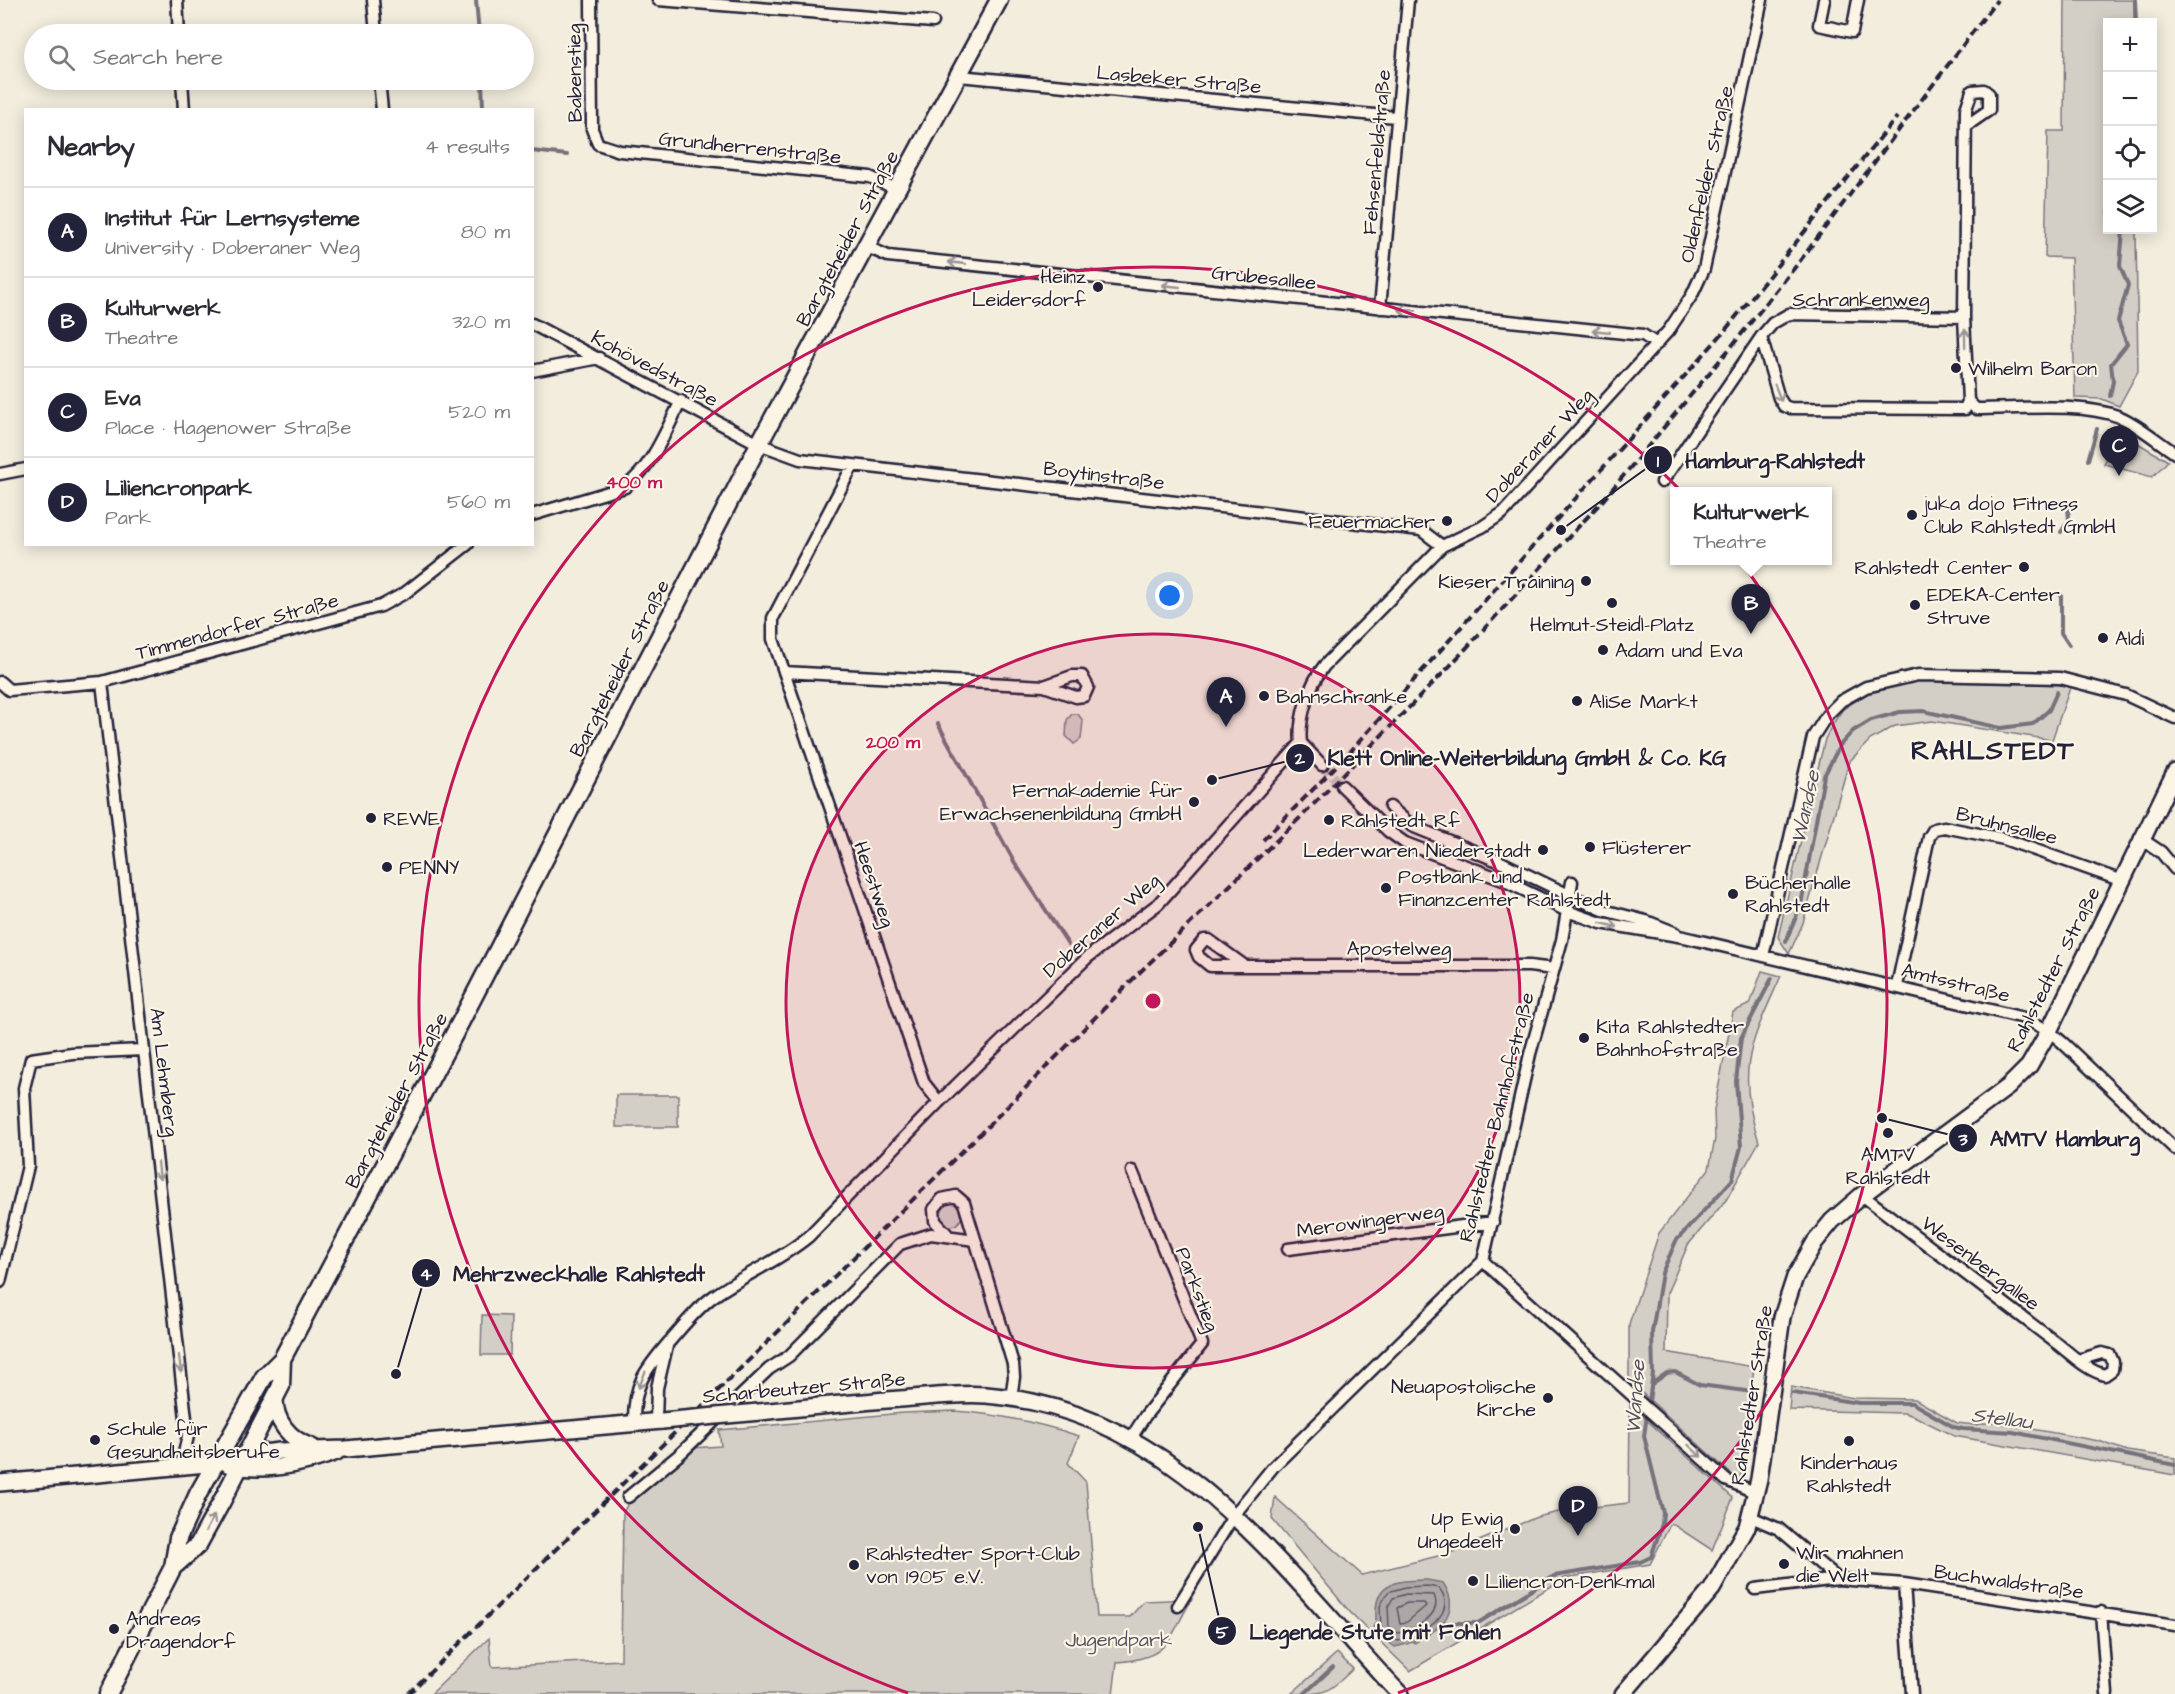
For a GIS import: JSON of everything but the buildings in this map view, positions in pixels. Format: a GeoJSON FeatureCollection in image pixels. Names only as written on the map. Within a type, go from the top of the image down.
{"type":"FeatureCollection","features":[{"type":"Feature","properties":{"kind":"main road","name":"Bargteheider Straße"},"geometry":{"type":"LineString","coordinates":[[108,1694],[173,1566],[178,1538],[217,1462],[264,1377],[282,1359],[460,1023],[759,444],[999,0]]}},
{"type":"Feature","properties":{"kind":"main road","name":"Rahlstedter Straße"},"geometry":{"type":"LineString","coordinates":[[1623,1694],[1712,1589],[1735,1550],[1750,1517],[1757,1493],[1779,1333],[1790,1290],[1820,1234],[1862,1195],[2008,1088],[2029,1066],[2049,1031],[2140,838],[2175,772]]}},
{"type":"Feature","properties":{"kind":"main road","name":"Bargteheider Straße"},"geometry":{"type":"LineString","coordinates":[[173,1566],[198,1545],[243,1461],[281,1386],[282,1359]]}},
{"type":"Feature","properties":{"kind":"main road","name":"Scharbeutzer Straße"},"geometry":{"type":"LineString","coordinates":[[0,1483],[243,1461],[315,1448],[346,1449],[961,1395],[1011,1398],[1059,1407],[1131,1438],[1164,1459],[1234,1515]]}},
{"type":"Feature","properties":{"kind":"main road"},"geometry":{"type":"LineString","coordinates":[[275,1397],[276,1412],[285,1430],[301,1443],[315,1448]]}},
{"type":"Feature","properties":{"kind":"main road","name":"Scharbeutzer Straße"},"geometry":{"type":"LineString","coordinates":[[243,1461],[274,1468],[316,1460],[346,1449]]}},
{"type":"Feature","properties":{"kind":"main road"},"geometry":{"type":"LineString","coordinates":[[1234,1515],[1280,1559],[1400,1694]]}},
{"type":"Feature","properties":{"kind":"street"},"geometry":{"type":"LineString","coordinates":[[177,0],[178,24]]}},
{"type":"Feature","properties":{"kind":"street"},"geometry":{"type":"LineString","coordinates":[[373,0],[375,24]]}},
{"type":"Feature","properties":{"kind":"street","name":"Babenstieg"},"geometry":{"type":"LineString","coordinates":[[591,0],[592,129],[598,144]]}},
{"type":"Feature","properties":{"kind":"street"},"geometry":{"type":"LineString","coordinates":[[658,0],[933,22]]}},
{"type":"Feature","properties":{"kind":"street","name":"Fehsenfeldstraße"},"geometry":{"type":"LineString","coordinates":[[1380,308],[1408,0]]}},
{"type":"Feature","properties":{"kind":"street","name":"Oldenfelder Straße"},"geometry":{"type":"LineString","coordinates":[[1656,344],[1686,305],[1704,269],[1762,0]]}},
{"type":"Feature","properties":{"kind":"street"},"geometry":{"type":"LineString","coordinates":[[1824,0],[1819,25],[1852,32],[1858,0]]}},
{"type":"Feature","properties":{"kind":"street","name":"Lasbeker Straße"},"geometry":{"type":"LineString","coordinates":[[959,76],[1396,117]]}},
{"type":"Feature","properties":{"kind":"street"},"geometry":{"type":"LineString","coordinates":[[183,90],[184,108]]}},
{"type":"Feature","properties":{"kind":"street"},"geometry":{"type":"LineString","coordinates":[[380,90],[381,108]]}},
{"type":"Feature","properties":{"kind":"street"},"geometry":{"type":"LineString","coordinates":[[1761,338],[1779,398],[1784,406],[1790,408],[1965,409],[1968,401],[1964,317],[1966,126]]}},
{"type":"Feature","properties":{"kind":"street","name":"Grundherrenstraße"},"geometry":{"type":"LineString","coordinates":[[598,144],[620,151],[870,177],[896,189]]}},
{"type":"Feature","properties":{"kind":"street","name":"Grubesallee"},"geometry":{"type":"LineString","coordinates":[[867,247],[888,255],[1644,335],[1656,344]]}},
{"type":"Feature","properties":{"kind":"street","name":"Schrankenweg"},"geometry":{"type":"LineString","coordinates":[[1662,482],[1773,322],[1789,314],[1964,317]]}},
{"type":"Feature","properties":{"kind":"street","name":"Kohövedstraße"},"geometry":{"type":"LineString","coordinates":[[534,325],[759,444]]}},
{"type":"Feature","properties":{"kind":"street","name":"Doberaner Weg"},"geometry":{"type":"LineString","coordinates":[[634,1424],[634,1408],[640,1380],[652,1359],[693,1314],[715,1295],[785,1256],[808,1237],[939,1102],[1088,957],[1158,904],[1301,743],[1300,734],[1309,696],[1320,671],[1442,546],[1482,527],[1503,513],[1656,344]]}},
{"type":"Feature","properties":{"kind":"street"},"geometry":{"type":"LineString","coordinates":[[534,371],[599,358]]}},
{"type":"Feature","properties":{"kind":"street"},"geometry":{"type":"LineString","coordinates":[[534,514],[625,487],[649,465],[681,401]]}},
{"type":"Feature","properties":{"kind":"street"},"geometry":{"type":"LineString","coordinates":[[1968,401],[1976,409],[2079,409],[2110,414],[2123,418],[2175,453]]}},
{"type":"Feature","properties":{"kind":"street","name":"Boytinstraße"},"geometry":{"type":"LineString","coordinates":[[759,444],[800,459],[1421,530],[1442,546]]}},
{"type":"Feature","properties":{"kind":"street","name":"Heestweg"},"geometry":{"type":"LineString","coordinates":[[853,465],[773,618],[773,639],[924,1083],[939,1102]]}},
{"type":"Feature","properties":{"kind":"street"},"geometry":{"type":"LineString","coordinates":[[0,474],[24,469]]}},
{"type":"Feature","properties":{"kind":"street","name":"Timmendorfer Straße"},"geometry":{"type":"LineString","coordinates":[[0,682],[9,690],[102,682],[381,606],[405,593],[465,546]]}},
{"type":"Feature","properties":{"kind":"street"},"geometry":{"type":"LineString","coordinates":[[784,672],[1044,686]]}},
{"type":"Feature","properties":{"kind":"street"},"geometry":{"type":"LineString","coordinates":[[1763,956],[1813,737],[1827,715],[1841,701],[1866,687],[1918,675],[2060,678],[2126,694],[2175,718]]}},
{"type":"Feature","properties":{"kind":"street","name":"Am Lehmberg"},"geometry":{"type":"LineString","coordinates":[[102,682],[188,1436],[181,1466]]}},
{"type":"Feature","properties":{"kind":"street"},"geometry":{"type":"LineString","coordinates":[[1301,743],[1322,765]]}},
{"type":"Feature","properties":{"kind":"street","name":"Amtsstraße"},"geometry":{"type":"LineString","coordinates":[[1342,786],[1396,838],[1415,848],[1452,861],[1490,868],[1567,911],[1622,928],[1684,937],[2013,1014],[2049,1031],[2175,1149]]}},
{"type":"Feature","properties":{"kind":"street"},"geometry":{"type":"LineString","coordinates":[[1390,807],[1412,826],[1490,868]]}},
{"type":"Feature","properties":{"kind":"street","name":"Bruhnsallee"},"geometry":{"type":"LineString","coordinates":[[1897,986],[1929,837],[1934,829],[1944,827],[2004,839],[2120,880]]}},
{"type":"Feature","properties":{"kind":"street"},"geometry":{"type":"LineString","coordinates":[[2140,838],[2161,852],[2175,869]]}},
{"type":"Feature","properties":{"kind":"street","name":"Amtsstraße"},"geometry":{"type":"LineString","coordinates":[[1490,868],[1503,863],[1603,910],[1646,921],[1684,937]]}},
{"type":"Feature","properties":{"kind":"street","name":"Rahlstedter Bahnhofstraße"},"geometry":{"type":"LineString","coordinates":[[1178,1606],[1234,1515],[1300,1438],[1393,1351],[1483,1261],[1530,1054],[1554,969],[1572,882]]}},
{"type":"Feature","properties":{"kind":"street","name":"Apostelweg"},"geometry":{"type":"LineString","coordinates":[[1245,966],[1529,966],[1554,969]]}},
{"type":"Feature","properties":{"kind":"street"},"geometry":{"type":"LineString","coordinates":[[0,1282],[28,1166],[24,1088],[31,1059],[72,1053],[144,1050]]}},
{"type":"Feature","properties":{"kind":"street","name":"Parkstieg"},"geometry":{"type":"LineString","coordinates":[[1131,1438],[1145,1416],[1202,1344],[1132,1171]]}},
{"type":"Feature","properties":{"kind":"street","name":"Wesenbergallee"},"geometry":{"type":"LineString","coordinates":[[1862,1195],[2078,1360]]}},
{"type":"Feature","properties":{"kind":"street"},"geometry":{"type":"LineString","coordinates":[[947,1234],[935,1221],[934,1209],[942,1199],[956,1196],[964,1203],[1013,1364],[1011,1398]]}},
{"type":"Feature","properties":{"kind":"street","name":"Merowingerweg"},"geometry":{"type":"LineString","coordinates":[[1288,1249],[1493,1222]]}},
{"type":"Feature","properties":{"kind":"street"},"geometry":{"type":"LineString","coordinates":[[628,1497],[680,1454],[769,1369],[789,1356],[900,1244],[917,1237],[947,1234],[975,1240]]}},
{"type":"Feature","properties":{"kind":"street"},"geometry":{"type":"LineString","coordinates":[[1483,1261],[1726,1480],[1757,1493]]}},
{"type":"Feature","properties":{"kind":"street","name":"Doberaner Weg"},"geometry":{"type":"LineString","coordinates":[[659,1422],[657,1388],[668,1343]]}},
{"type":"Feature","properties":{"kind":"street"},"geometry":{"type":"LineString","coordinates":[[1750,1517],[1765,1521],[1779,1529],[1838,1579]]}},
{"type":"Feature","properties":{"kind":"street","name":"Buchwaldstraße"},"geometry":{"type":"LineString","coordinates":[[1755,1589],[1838,1579],[1904,1584],[2175,1625]]}},
{"type":"Feature","properties":{"kind":"street"},"geometry":{"type":"LineString","coordinates":[[1904,1584],[1911,1694]]}},
{"type":"Feature","properties":{"kind":"street"},"geometry":{"type":"LineString","coordinates":[[2101,1612],[2107,1694]]}},
{"type":"Feature","properties":{"kind":"green space"},"geometry":{"type":"Polygon","coordinates":[[[2065,0],[2134,0],[2134,18],[2103,18],[2103,234],[2136,234],[2138,371],[2119,406],[2102,399],[2075,398],[2071,258],[2045,257],[2048,131],[2064,131],[2065,0]]]}},
{"type":"Feature","properties":{"kind":"green space"},"geometry":{"type":"Polygon","coordinates":[[[2112,432],[2131,439],[2168,461],[2152,477],[2104,464],[2112,432]]]}},
{"type":"Feature","properties":{"kind":"green space"},"geometry":{"type":"Polygon","coordinates":[[[1920,681],[2071,685],[2052,740],[1932,721],[1895,726],[1870,740],[1849,762],[1803,923],[1789,954],[1778,937],[1825,739],[1843,709],[1868,693],[1893,685],[1920,681]]]}},
{"type":"Feature","properties":{"kind":"green space"},"geometry":{"type":"Polygon","coordinates":[[[1072,714],[1078,714],[1083,721],[1081,739],[1074,744],[1066,736],[1067,720],[1072,714]]]}},
{"type":"Feature","properties":{"kind":"green space"},"geometry":{"type":"Polygon","coordinates":[[[1762,971],[1781,976],[1755,1038],[1750,1056],[1748,1094],[1759,1142],[1726,1200],[1688,1245],[1667,1293],[1666,1352],[1754,1367],[1740,1482],[1629,1381],[1629,1324],[1659,1233],[1709,1169],[1715,1139],[1714,1110],[1733,1012],[1750,1004],[1762,971]]]}},
{"type":"Feature","properties":{"kind":"green space"},"geometry":{"type":"Polygon","coordinates":[[[616,1095],[678,1095],[678,1127],[616,1127],[616,1095]]]}},
{"type":"Feature","properties":{"kind":"green space"},"geometry":{"type":"Polygon","coordinates":[[[950,1202],[958,1206],[962,1214],[958,1222],[950,1226],[942,1222],[938,1214],[942,1206],[950,1202]]]}},
{"type":"Feature","properties":{"kind":"green space"},"geometry":{"type":"Polygon","coordinates":[[[482,1315],[511,1316],[510,1355],[481,1355],[482,1315]]]}},
{"type":"Feature","properties":{"kind":"green space"},"geometry":{"type":"Polygon","coordinates":[[[1791,1387],[1854,1398],[1915,1399],[1957,1423],[1975,1425],[1992,1422],[2099,1441],[2127,1451],[2175,1458],[2175,1475],[1954,1436],[1904,1413],[1789,1410],[1791,1387]]]}},
{"type":"Feature","properties":{"kind":"green space"},"geometry":{"type":"Polygon","coordinates":[[[1630,1405],[1733,1498],[1712,1550],[1671,1523],[1650,1564],[1565,1578],[1410,1671],[1349,1611],[1272,1519],[1275,1497],[1362,1575],[1450,1553],[1537,1517],[1567,1510],[1629,1503],[1630,1405]],[[1376,1622],[1373,1627],[1415,1643],[1444,1623],[1376,1622]]]}},
{"type":"Feature","properties":{"kind":"green space","name":"Rahlstedter Sport-Club von 1905 e.V."},"geometry":{"type":"Polygon","coordinates":[[[954,1411],[1017,1419],[1079,1436],[1068,1463],[1086,1482],[1097,1617],[1130,1617],[1144,1601],[1192,1599],[1172,1635],[1158,1651],[1135,1660],[1117,1662],[1113,1694],[431,1694],[489,1638],[492,1667],[621,1660],[623,1513],[629,1501],[692,1448],[721,1446],[719,1430],[903,1413],[954,1411]]]}},
{"type":"Feature","properties":{"kind":"green space"},"geometry":{"type":"Polygon","coordinates":[[[1337,1653],[1353,1669],[1325,1691],[1312,1694],[1291,1694],[1337,1653]]]}},
{"type":"Feature","properties":{"kind":"water"},"geometry":{"type":"Polygon","coordinates":[[[1427,1580],[1443,1583],[1449,1596],[1450,1607],[1447,1617],[1440,1626],[1419,1639],[1395,1647],[1374,1632],[1376,1605],[1383,1590],[1397,1582],[1427,1580]]]}},
{"type":"Feature","properties":{"kind":"waterway"},"geometry":{"type":"LineString","coordinates":[[476,0],[478,24]]}},
{"type":"Feature","properties":{"kind":"waterway","name":"Wandse"},"geometry":{"type":"LineString","coordinates":[[2135,0],[2136,18]]}},
{"type":"Feature","properties":{"kind":"waterway"},"geometry":{"type":"LineString","coordinates":[[482,90],[483,108]]}},
{"type":"Feature","properties":{"kind":"waterway"},"geometry":{"type":"LineString","coordinates":[[534,151],[567,155]]}},
{"type":"Feature","properties":{"kind":"waterway","name":"Wandse"},"geometry":{"type":"LineString","coordinates":[[2110,396],[2113,381],[2111,364],[2127,344],[2118,321],[2128,285],[2120,266],[2123,234]]}},
{"type":"Feature","properties":{"kind":"waterway","name":"Wandse"},"geometry":{"type":"LineString","coordinates":[[2088,460],[2097,429]]}},
{"type":"Feature","properties":{"kind":"waterway","name":"Wandse"},"geometry":{"type":"LineString","coordinates":[[2061,532],[2069,520],[2068,506]]}},
{"type":"Feature","properties":{"kind":"waterway","name":"Wandse"},"geometry":{"type":"LineString","coordinates":[[2061,595],[2061,633],[2069,645]]}},
{"type":"Feature","properties":{"kind":"waterway","name":"Wandse"},"geometry":{"type":"LineString","coordinates":[[1786,941],[1801,905],[1824,776],[1840,745],[1853,731],[1871,720],[1900,712],[1923,711],[2001,728],[2033,724],[2049,710],[2057,692]]}},
{"type":"Feature","properties":{"kind":"waterway"},"geometry":{"type":"LineString","coordinates":[[938,724],[1015,863],[1068,944]]}},
{"type":"Feature","properties":{"kind":"waterway","name":"Wandse"},"geometry":{"type":"LineString","coordinates":[[1440,1623],[1478,1623],[1554,1576],[1640,1562],[1651,1557],[1662,1524],[1663,1513],[1644,1436],[1653,1373],[1652,1332],[1662,1273],[1676,1241],[1732,1180],[1741,1147],[1736,1081],[1741,1038],[1772,978]]}},
{"type":"Feature","properties":{"kind":"waterway","name":"Stellau"},"geometry":{"type":"LineString","coordinates":[[1653,1383],[1667,1373],[1675,1372],[1700,1385],[1753,1392]]}},
{"type":"Feature","properties":{"kind":"waterway","name":"Stellau"},"geometry":{"type":"LineString","coordinates":[[1793,1393],[1859,1403],[1912,1403],[1954,1427],[2013,1432],[2175,1465]]}},
{"type":"Feature","properties":{"kind":"waterway","name":"Wandse"},"geometry":{"type":"LineString","coordinates":[[1304,1694],[1333,1667]]}},
{"type":"Feature","properties":{"kind":"tunnel"},"geometry":{"type":"LineString","coordinates":[[1322,765],[1342,786]]}},
{"type":"Feature","properties":{"kind":"railway"},"geometry":{"type":"LineString","coordinates":[[408,1694],[989,1125],[1138,974],[1304,814],[1447,669],[1604,499],[1731,347],[1796,266],[1997,0]]}},
{"type":"Feature","properties":{"kind":"railway"},"geometry":{"type":"LineString","coordinates":[[1263,840],[1349,753],[1722,334],[1897,117]]}},
{"type":"Feature","properties":{"kind":"place","name":"Heinz Leidersdorf"},"geometry":{"type":"Point","coordinates":[1098,287]}},
{"type":"Feature","properties":{"kind":"place","name":"Wilhelm Baron"},"geometry":{"type":"Point","coordinates":[1956,368]}},
{"type":"Feature","properties":{"kind":"place","name":"Eva"},"geometry":{"type":"Point","coordinates":[2119,476]}},
{"type":"Feature","properties":{"kind":"place","name":"juka dojo Fitness Club Rahlstedt GmbH"},"geometry":{"type":"Point","coordinates":[1912,515]}},
{"type":"Feature","properties":{"kind":"place","name":"Feuermacher"},"geometry":{"type":"Point","coordinates":[1447,521]}},
{"type":"Feature","properties":{"kind":"place","name":"Hamburg-Rahlstedt"},"geometry":{"type":"Point","coordinates":[1561,530]}},
{"type":"Feature","properties":{"kind":"place","name":"Rahlstedt Center"},"geometry":{"type":"Point","coordinates":[2024,567]}},
{"type":"Feature","properties":{"kind":"place","name":"Kieser Training"},"geometry":{"type":"Point","coordinates":[1586,581]}},
{"type":"Feature","properties":{"kind":"place","name":"Helmut-Steidl-Platz"},"geometry":{"type":"Point","coordinates":[1612,603]}},
{"type":"Feature","properties":{"kind":"place","name":"EDEKA-Center Struve"},"geometry":{"type":"Point","coordinates":[1915,605]}},
{"type":"Feature","properties":{"kind":"place","name":"Kulturwerk"},"geometry":{"type":"Point","coordinates":[1751,634]}},
{"type":"Feature","properties":{"kind":"place","name":"Aldi"},"geometry":{"type":"Point","coordinates":[2103,638]}},
{"type":"Feature","properties":{"kind":"place","name":"Adam und Eva"},"geometry":{"type":"Point","coordinates":[1603,650]}},
{"type":"Feature","properties":{"kind":"place","name":"Bahnschranke"},"geometry":{"type":"Point","coordinates":[1264,696]}},
{"type":"Feature","properties":{"kind":"place","name":"AliSe Markt"},"geometry":{"type":"Point","coordinates":[1577,701]}},
{"type":"Feature","properties":{"kind":"place","name":"Institut für Lernsysteme"},"geometry":{"type":"Point","coordinates":[1226,727]}},
{"type":"Feature","properties":{"kind":"place","name":"Klett Online-Weiterbildung GmbH & Co. KG"},"geometry":{"type":"Point","coordinates":[1212,780]}},
{"type":"Feature","properties":{"kind":"place","name":"Fernakademie für Erwachsenenbildung GmbH"},"geometry":{"type":"Point","coordinates":[1194,802]}},
{"type":"Feature","properties":{"kind":"place","name":"REWE"},"geometry":{"type":"Point","coordinates":[371,818]}},
{"type":"Feature","properties":{"kind":"place","name":"Rahlstedt Rf"},"geometry":{"type":"Point","coordinates":[1329,820]}},
{"type":"Feature","properties":{"kind":"place","name":"Flüsterer"},"geometry":{"type":"Point","coordinates":[1590,847]}},
{"type":"Feature","properties":{"kind":"place","name":"Lederwaren Niederstadt"},"geometry":{"type":"Point","coordinates":[1543,850]}},
{"type":"Feature","properties":{"kind":"place","name":"PENNY"},"geometry":{"type":"Point","coordinates":[387,867]}},
{"type":"Feature","properties":{"kind":"place","name":"Postbank und Finanzcenter Rahlstedt"},"geometry":{"type":"Point","coordinates":[1386,888]}},
{"type":"Feature","properties":{"kind":"place","name":"Bücherhalle Rahlstedt"},"geometry":{"type":"Point","coordinates":[1733,894]}},
{"type":"Feature","properties":{"kind":"place","name":"Kita Rahlstedter Bahnhofstraße"},"geometry":{"type":"Point","coordinates":[1584,1038]}},
{"type":"Feature","properties":{"kind":"place","name":"AMTV Hamburg"},"geometry":{"type":"Point","coordinates":[1882,1118]}},
{"type":"Feature","properties":{"kind":"place","name":"AMTV Rahlstedt"},"geometry":{"type":"Point","coordinates":[1888,1133]}},
{"type":"Feature","properties":{"kind":"place","name":"Mehrzweckhalle Rahlstedt"},"geometry":{"type":"Point","coordinates":[396,1374]}},
{"type":"Feature","properties":{"kind":"place","name":"Neuapostolische Kirche"},"geometry":{"type":"Point","coordinates":[1548,1398]}},
{"type":"Feature","properties":{"kind":"place","name":"Schule für Gesundheitsberufe"},"geometry":{"type":"Point","coordinates":[95,1440]}},
{"type":"Feature","properties":{"kind":"place","name":"Kinderhaus Rahlstedt"},"geometry":{"type":"Point","coordinates":[1849,1441]}},
{"type":"Feature","properties":{"kind":"place","name":"Liegende Stute mit Fohlen"},"geometry":{"type":"Point","coordinates":[1198,1527]}},
{"type":"Feature","properties":{"kind":"place","name":"Up Ewig Ungedeelt"},"geometry":{"type":"Point","coordinates":[1515,1529]}},
{"type":"Feature","properties":{"kind":"place","name":"Liliencronpark"},"geometry":{"type":"Point","coordinates":[1578,1536]}},
{"type":"Feature","properties":{"kind":"place","name":"Wir mahnen die Welt"},"geometry":{"type":"Point","coordinates":[1784,1564]}},
{"type":"Feature","properties":{"kind":"place","name":"Rahlstedter Sport-Club von 1905 e.V."},"geometry":{"type":"Point","coordinates":[854,1565]}},
{"type":"Feature","properties":{"kind":"place","name":"Liliencron-Denkmal"},"geometry":{"type":"Point","coordinates":[1473,1581]}},
{"type":"Feature","properties":{"kind":"place","name":"Andreas Dragendorf"},"geometry":{"type":"Point","coordinates":[114,1629]}},
{"type":"Feature","properties":{"kind":"district","name":"RAHLSTEDT"},"geometry":{"type":"Point","coordinates":[1993,750]}},
{"type":"Feature","properties":{"kind":"park label","name":"Jugendpark"},"geometry":{"type":"Point","coordinates":[1119,1639]}}]}
